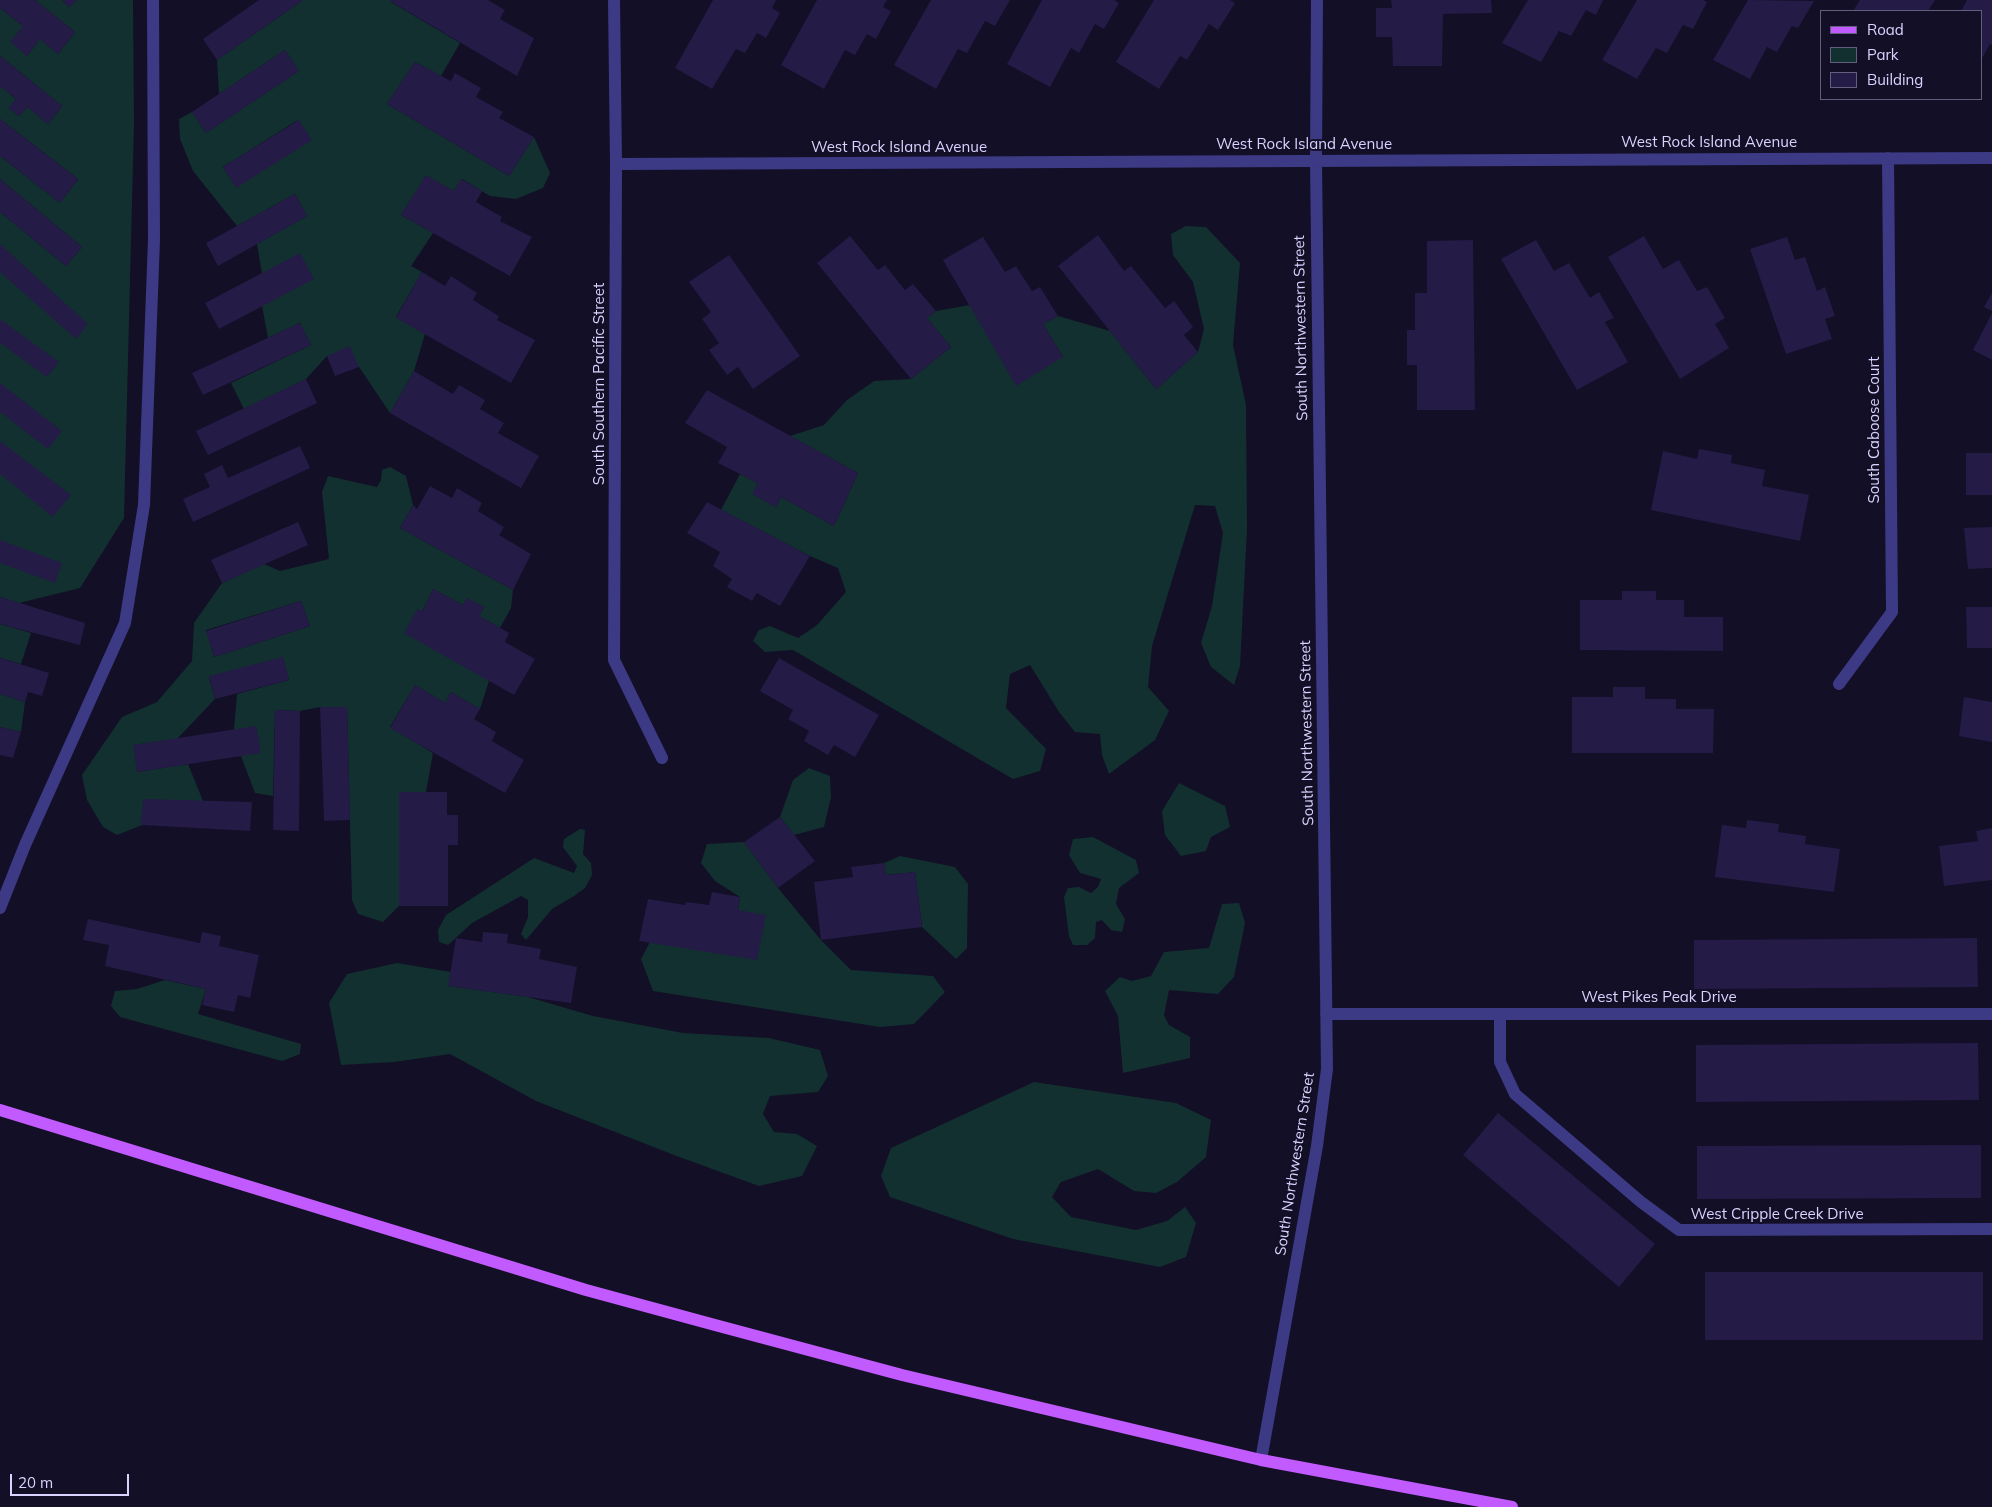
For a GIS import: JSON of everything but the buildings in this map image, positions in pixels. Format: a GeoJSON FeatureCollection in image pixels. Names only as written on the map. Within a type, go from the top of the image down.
{"type":"FeatureCollection","features":[{"type":"Feature","properties":{"kind":"main road"},"geometry":{"type":"LineString","coordinates":[[0,1110],[605,1295],[902,1374],[1261,1460],[1512,1507]]}},
{"type":"Feature","properties":{"kind":"street"},"geometry":{"type":"LineString","coordinates":[[0,908],[25,845],[125,623],[144,495],[154,240],[153,0]]}},
{"type":"Feature","properties":{"kind":"street","name":"South Southern Pacific Street"},"geometry":{"type":"LineString","coordinates":[[614,0],[616,164],[614,660],[662,758]]}},
{"type":"Feature","properties":{"kind":"street","name":"South Northwestern Street"},"geometry":{"type":"LineString","coordinates":[[1261,1460],[1317,1146],[1327,1070],[1316,161],[1317,0]]}},
{"type":"Feature","properties":{"kind":"street","name":"South Caboose Court"},"geometry":{"type":"LineString","coordinates":[[1839,684],[1892,612],[1888,158]]}},
{"type":"Feature","properties":{"kind":"street","name":"West Rock Island Avenue"},"geometry":{"type":"LineString","coordinates":[[616,164],[1992,158]]}},
{"type":"Feature","properties":{"kind":"street","name":"West Pikes Peak Drive"},"geometry":{"type":"LineString","coordinates":[[1326,1014],[1992,1014]]}},
{"type":"Feature","properties":{"kind":"street","name":"West Cripple Creek Drive"},"geometry":{"type":"LineString","coordinates":[[1500,1014],[1500,1062],[1515,1094],[1641,1202],[1679,1230],[1992,1229]]}},
{"type":"Feature","properties":{"kind":"green space"},"geometry":{"type":"Polygon","coordinates":[[[35,0],[62,0],[69,7],[77,0],[133,0],[134,123],[124,518],[80,588],[19,603],[0,597],[0,212],[66,266],[82,247],[0,179],[0,156],[60,203],[78,179],[0,119],[0,86],[16,99],[9,108],[19,116],[27,107],[48,124],[62,106],[0,56],[0,8],[23,26],[27,56],[40,39],[58,54],[75,32],[35,0]]]}},
{"type":"Feature","properties":{"kind":"green space"},"geometry":{"type":"Polygon","coordinates":[[[303,0],[391,0],[391,2],[460,43],[441,76],[415,62],[387,104],[509,176],[534,137],[550,173],[543,188],[516,199],[490,196],[462,179],[454,191],[426,176],[401,215],[433,233],[411,266],[422,272],[396,317],[425,334],[414,371],[390,413],[359,367],[327,356],[306,379],[244,409],[231,383],[311,345],[300,323],[268,338],[262,306],[262,274],[257,244],[307,216],[295,194],[237,226],[193,171],[180,139],[179,119],[192,112],[206,133],[299,71],[285,50],[219,94],[217,60],[303,0]],[[298,120],[223,167],[236,188],[298,120]]]}},
{"type":"Feature","properties":{"kind":"green space"},"geometry":{"type":"Polygon","coordinates":[[[1186,226],[1206,227],[1240,263],[1233,345],[1246,405],[1247,529],[1240,666],[1234,685],[1211,667],[1201,643],[1212,606],[1223,533],[1215,506],[1195,505],[1152,646],[1148,687],[1169,711],[1155,740],[1109,774],[1102,755],[1100,734],[1075,732],[1059,712],[1030,665],[1010,674],[1006,708],[1046,749],[1040,771],[1013,779],[793,650],[765,652],[753,641],[759,630],[770,626],[798,638],[817,625],[846,592],[838,568],[810,556],[721,510],[740,474],[758,483],[753,494],[776,507],[781,497],[834,526],[858,473],[790,436],[824,425],[847,400],[874,381],[911,379],[951,347],[927,318],[936,311],[970,305],[1063,357],[1043,324],[1058,316],[1110,331],[1156,389],[1198,352],[1204,329],[1193,282],[1173,255],[1171,234],[1186,226]]]}},
{"type":"Feature","properties":{"kind":"green space"},"geometry":{"type":"Polygon","coordinates":[[[390,467],[406,476],[413,505],[400,528],[513,590],[511,608],[500,628],[479,616],[484,607],[467,599],[463,605],[433,589],[422,612],[417,609],[489,681],[480,709],[451,692],[445,703],[415,685],[390,727],[433,753],[426,792],[399,792],[399,906],[383,922],[358,914],[352,900],[347,707],[320,707],[300,711],[275,710],[273,796],[255,793],[241,756],[234,730],[237,694],[289,680],[283,658],[209,677],[215,699],[177,739],[134,745],[137,772],[188,764],[203,801],[117,835],[103,827],[87,800],[82,775],[122,717],[157,702],[192,661],[194,623],[222,583],[264,564],[280,571],[329,559],[322,492],[328,476],[377,487],[381,480],[382,470],[390,467]],[[301,601],[206,630],[214,657],[310,626],[301,601]]]}},
{"type":"Feature","properties":{"kind":"green space"},"geometry":{"type":"Polygon","coordinates":[[[0,624],[31,633],[21,664],[0,658],[0,624]]]}},
{"type":"Feature","properties":{"kind":"green space"},"geometry":{"type":"Polygon","coordinates":[[[0,694],[25,702],[21,732],[0,727],[0,694]]]}},
{"type":"Feature","properties":{"kind":"green space"},"geometry":{"type":"Polygon","coordinates":[[[809,768],[830,776],[831,797],[824,827],[794,835],[780,817],[793,780],[809,768]]]}},
{"type":"Feature","properties":{"kind":"green space"},"geometry":{"type":"Polygon","coordinates":[[[1179,783],[1225,806],[1230,827],[1211,837],[1206,851],[1181,856],[1165,835],[1162,811],[1179,783]]]}},
{"type":"Feature","properties":{"kind":"green space"},"geometry":{"type":"Polygon","coordinates":[[[580,829],[585,830],[583,854],[591,863],[592,875],[585,888],[552,909],[526,940],[521,934],[528,917],[528,900],[521,896],[472,923],[448,945],[439,942],[438,930],[446,915],[534,858],[574,873],[577,866],[563,847],[564,839],[580,829]]]}},
{"type":"Feature","properties":{"kind":"green space"},"geometry":{"type":"Polygon","coordinates":[[[1093,837],[1136,860],[1139,873],[1119,888],[1116,904],[1125,919],[1122,932],[1111,930],[1102,920],[1096,922],[1095,938],[1087,945],[1073,945],[1069,936],[1064,897],[1068,888],[1079,887],[1091,893],[1098,887],[1101,879],[1080,873],[1069,855],[1073,839],[1093,837]]]}},
{"type":"Feature","properties":{"kind":"green space"},"geometry":{"type":"Polygon","coordinates":[[[744,842],[778,888],[821,940],[851,970],[933,976],[945,992],[914,1024],[880,1027],[653,991],[641,959],[650,942],[738,910],[740,897],[715,881],[701,863],[707,844],[744,842]]]}},
{"type":"Feature","properties":{"kind":"green space"},"geometry":{"type":"Polygon","coordinates":[[[900,856],[955,867],[968,884],[967,948],[956,959],[922,927],[915,872],[886,875],[884,863],[900,856]]]}},
{"type":"Feature","properties":{"kind":"green space"},"geometry":{"type":"Polygon","coordinates":[[[1239,903],[1245,923],[1234,977],[1218,994],[1169,990],[1164,1015],[1169,1025],[1190,1037],[1190,1058],[1123,1073],[1118,1016],[1105,991],[1120,977],[1132,981],[1151,976],[1164,952],[1209,948],[1222,904],[1239,903]]]}},
{"type":"Feature","properties":{"kind":"green space"},"geometry":{"type":"Polygon","coordinates":[[[397,963],[451,972],[449,986],[528,997],[593,1016],[683,1033],[769,1038],[820,1050],[828,1076],[818,1092],[770,1096],[763,1114],[774,1132],[797,1134],[817,1146],[802,1176],[759,1186],[536,1101],[450,1054],[394,1062],[341,1065],[329,1003],[347,974],[397,963]]]}},
{"type":"Feature","properties":{"kind":"green space"},"geometry":{"type":"Polygon","coordinates":[[[165,980],[206,989],[198,1014],[301,1044],[300,1054],[282,1061],[120,1017],[111,1006],[115,991],[137,989],[165,980]]]}},
{"type":"Feature","properties":{"kind":"green space"},"geometry":{"type":"Polygon","coordinates":[[[1034,1082],[1176,1103],[1211,1120],[1206,1157],[1177,1182],[1156,1193],[1134,1191],[1098,1169],[1061,1182],[1052,1197],[1071,1217],[1136,1230],[1167,1221],[1185,1207],[1196,1223],[1186,1257],[1160,1267],[1013,1239],[890,1197],[881,1176],[891,1148],[1034,1082]]]}}]}
